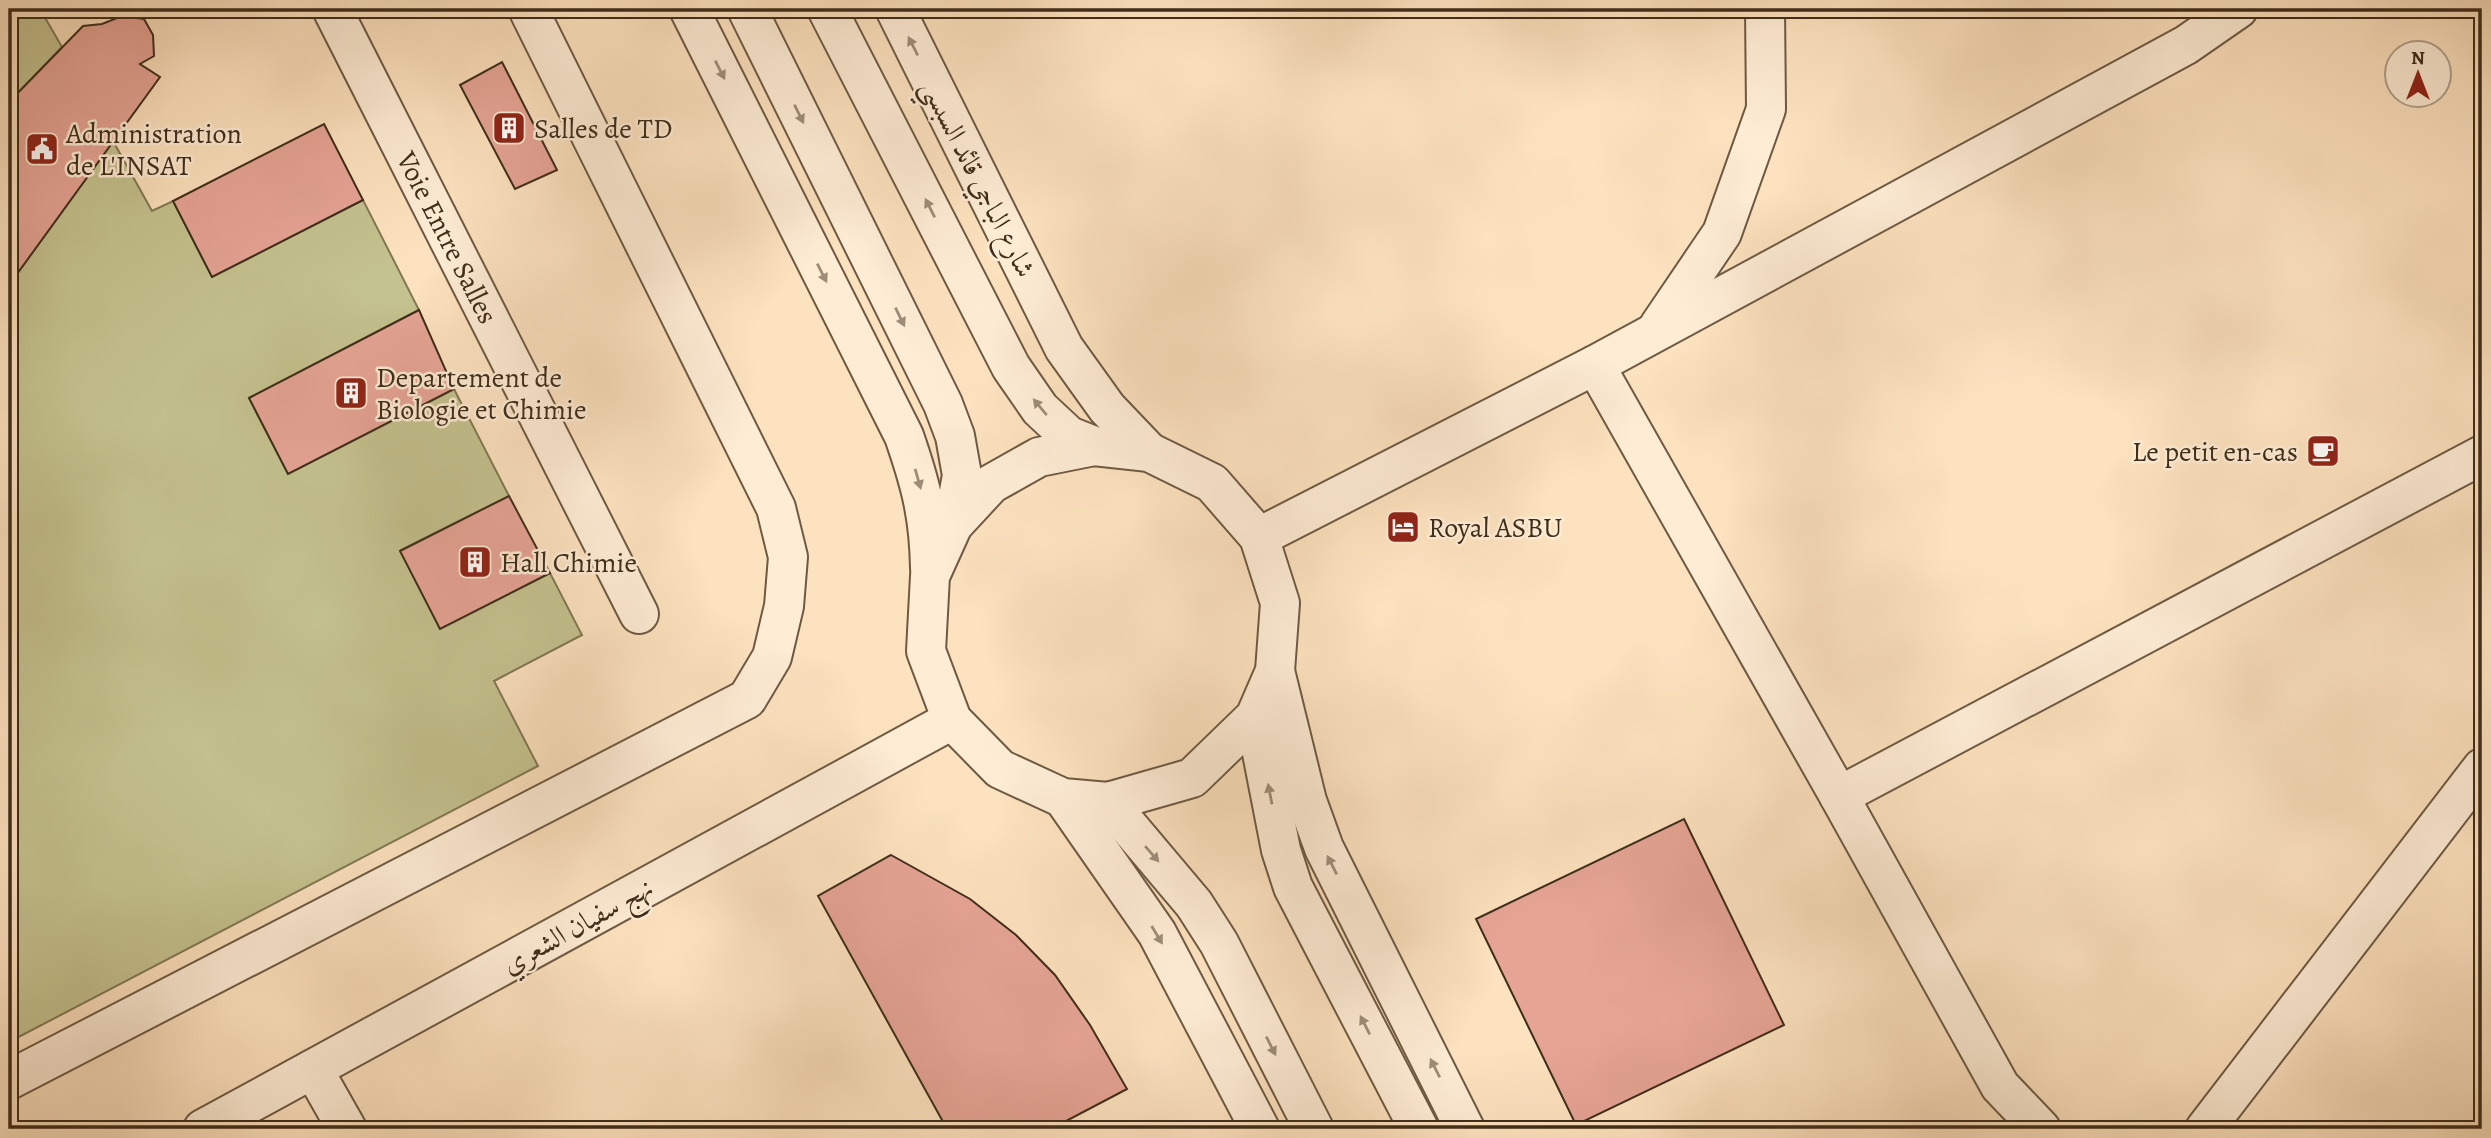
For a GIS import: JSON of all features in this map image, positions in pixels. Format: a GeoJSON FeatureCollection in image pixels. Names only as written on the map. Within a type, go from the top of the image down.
{"type":"FeatureCollection","features":[{"type":"Feature","properties":{"kind":"street","name":"Voie Entre Salles"},"geometry":{"type":"LineString","coordinates":[[332,9],[639,614]]}},
{"type":"Feature","properties":{"kind":"street"},"geometry":{"type":"LineString","coordinates":[[9,1080],[747,699],[772,657],[784,606],[788,557],[776,508],[528,9]]}},
{"type":"Feature","properties":{"kind":"street"},"geometry":{"type":"LineString","coordinates":[[689,9],[904,436],[920,482],[929,526],[930,576],[926,651],[952,720],[1000,769],[1063,798],[1108,802],[1192,778],[1255,717],[1275,671]]}},
{"type":"Feature","properties":{"kind":"street"},"geometry":{"type":"LineString","coordinates":[[747,9],[943,404],[955,436],[962,475],[953,525],[930,576]]}},
{"type":"Feature","properties":{"kind":"street"},"geometry":{"type":"LineString","coordinates":[[827,9],[1011,367],[1040,409],[1069,436],[1094,446],[1149,452],[1212,483],[1259,537],[1280,603],[1275,671],[1307,801],[1324,849],[1465,1129]]}},
{"type":"Feature","properties":{"kind":"street","name":"شارع الباجي قائد السبسي"},"geometry":{"type":"LineString","coordinates":[[895,9],[1064,348],[1107,408],[1149,452]]}},
{"type":"Feature","properties":{"kind":"street"},"geometry":{"type":"LineString","coordinates":[[1655,331],[1722,233],[1766,109],[1765,9]]}},
{"type":"Feature","properties":{"kind":"street"},"geometry":{"type":"LineString","coordinates":[[1259,537],[1595,365],[2186,45],[2238,9]]}},
{"type":"Feature","properties":{"kind":"street"},"geometry":{"type":"LineString","coordinates":[[1595,365],[2000,1086],[2040,1129]]}},
{"type":"Feature","properties":{"kind":"street"},"geometry":{"type":"LineString","coordinates":[[953,525],[991,484],[1039,457],[1094,446]]}},
{"type":"Feature","properties":{"kind":"street"},"geometry":{"type":"LineString","coordinates":[[1839,796],[2482,455]]}},
{"type":"Feature","properties":{"kind":"street"},"geometry":{"type":"LineString","coordinates":[[1255,717],[1282,850],[1293,887],[1419,1129]]}},
{"type":"Feature","properties":{"kind":"street","name":"نهج سفيان الشعري"},"geometry":{"type":"LineString","coordinates":[[203,1129],[952,720]]}},
{"type":"Feature","properties":{"kind":"street"},"geometry":{"type":"LineString","coordinates":[[2205,1129],[2482,768]]}},
{"type":"Feature","properties":{"kind":"street"},"geometry":{"type":"LineString","coordinates":[[1063,798],[1157,933],[1260,1129]]}},
{"type":"Feature","properties":{"kind":"street"},"geometry":{"type":"LineString","coordinates":[[1108,802],[1194,904],[1219,943],[1314,1129]]}},
{"type":"Feature","properties":{"kind":"street"},"geometry":{"type":"LineString","coordinates":[[313,1069],[347,1129]]}},
{"type":"Feature","properties":{"kind":"shaded area"},"geometry":{"type":"Polygon","coordinates":[[[9,9],[40,9],[62,47],[9,102],[9,9]]]}},
{"type":"Feature","properties":{"kind":"shaded area"},"geometry":{"type":"Polygon","coordinates":[[[113,141],[152,211],[173,201],[212,277],[363,200],[419,310],[249,398],[288,474],[454,389],[509,496],[401,550],[440,629],[550,573],[582,635],[494,681],[538,766],[9,1042],[9,285],[113,141]]]}},
{"type":"Feature","properties":{"kind":"building"},"geometry":{"type":"Polygon","coordinates":[[[122,16],[144,19],[153,35],[154,56],[140,64],[160,77],[9,285],[9,102],[83,26],[102,24],[122,16]]]}},
{"type":"Feature","properties":{"kind":"building","name":"Salles de TD"},"geometry":{"type":"Polygon","coordinates":[[[502,62],[557,170],[515,189],[460,85],[502,62]]]}},
{"type":"Feature","properties":{"kind":"building"},"geometry":{"type":"Polygon","coordinates":[[[324,124],[363,200],[212,277],[173,201],[324,124]]]}},
{"type":"Feature","properties":{"kind":"building","name":"Departement de Biologie et Chimie"},"geometry":{"type":"Polygon","coordinates":[[[419,310],[454,389],[288,474],[249,398],[419,310]]]}},
{"type":"Feature","properties":{"kind":"building","name":"Hall Chimie"},"geometry":{"type":"Polygon","coordinates":[[[509,496],[550,573],[440,629],[400,551],[509,496]]]}},
{"type":"Feature","properties":{"kind":"building"},"geometry":{"type":"Polygon","coordinates":[[[1684,819],[1784,1025],[1576,1125],[1476,919],[1684,819]]]}},
{"type":"Feature","properties":{"kind":"building"},"geometry":{"type":"Polygon","coordinates":[[[891,855],[970,899],[1016,935],[1055,975],[1090,1025],[1127,1089],[1051,1129],[947,1129],[818,896],[891,855]]]}},
{"type":"Feature","properties":{"kind":"place","name":"Salles de TD"},"geometry":{"type":"Point","coordinates":[509,128]}},
{"type":"Feature","properties":{"kind":"place","name":"Administration de L'INSAT"},"geometry":{"type":"Point","coordinates":[42,149]}},
{"type":"Feature","properties":{"kind":"place","name":"Departement de Biologie et Chimie"},"geometry":{"type":"Point","coordinates":[351,393]}},
{"type":"Feature","properties":{"kind":"place","name":"Le petit en-cas"},"geometry":{"type":"Point","coordinates":[2323,451]}},
{"type":"Feature","properties":{"kind":"place","name":"Royal ASBU"},"geometry":{"type":"Point","coordinates":[1403,527]}},
{"type":"Feature","properties":{"kind":"place","name":"Hall Chimie"},"geometry":{"type":"Point","coordinates":[475,562]}}]}
